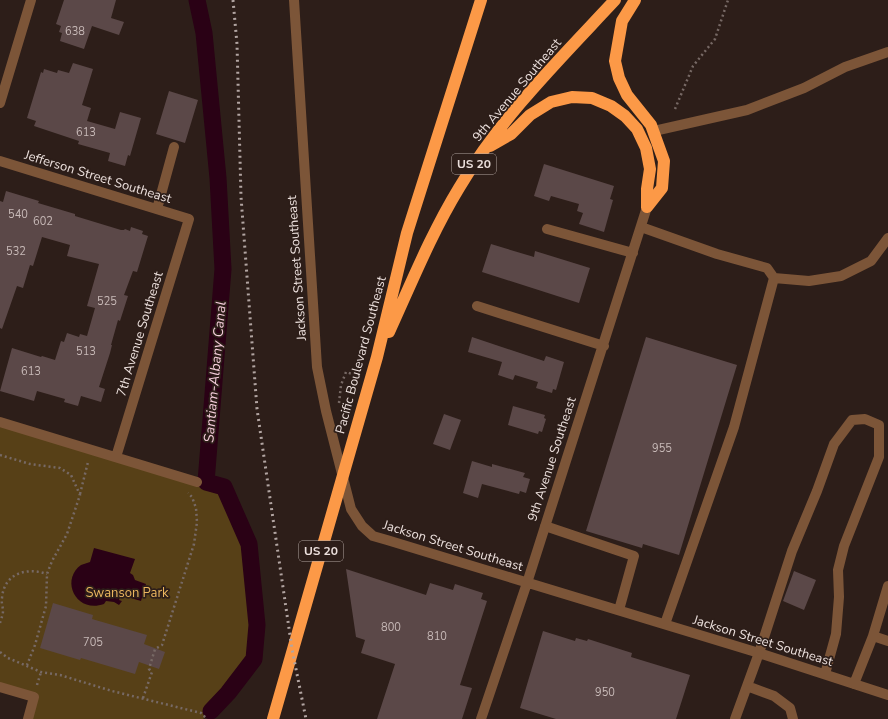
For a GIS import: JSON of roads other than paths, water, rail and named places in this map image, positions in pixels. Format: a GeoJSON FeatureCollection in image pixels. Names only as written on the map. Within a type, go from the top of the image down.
{"type":"FeatureCollection","features":[{"type":"Feature","properties":{"kind":"highway","name":"Pacific Boulevard Southeast"},"geometry":{"type":"LineString","coordinates":[[272,719],[377,357],[407,233],[481,0]]}},
{"type":"Feature","properties":{"kind":"highway","name":"9th Avenue Southeast"},"geometry":{"type":"LineString","coordinates":[[377,357],[437,228],[459,188],[484,150],[541,80],[615,0]]}},
{"type":"Feature","properties":{"kind":"highway"},"geometry":{"type":"LineString","coordinates":[[635,0],[622,21],[617,42],[615,61],[619,78],[627,95],[651,125],[654,131],[664,162],[662,188],[647,207]]}},
{"type":"Feature","properties":{"kind":"highway"},"geometry":{"type":"LineString","coordinates":[[484,150],[511,134],[530,115],[550,102],[572,97],[592,98],[612,106],[625,116],[637,129],[646,148],[650,170],[647,189],[647,207]]}},
{"type":"Feature","properties":{"kind":"street"},"geometry":{"type":"LineString","coordinates":[[0,103],[31,0]]}},
{"type":"Feature","properties":{"kind":"street","name":"Jackson Street Southeast"},"geometry":{"type":"LineString","coordinates":[[294,0],[317,367],[326,411],[351,509],[362,526],[373,536],[759,652],[888,695]]}},
{"type":"Feature","properties":{"kind":"street"},"geometry":{"type":"LineString","coordinates":[[654,131],[747,110],[804,88],[845,67],[888,52]]}},
{"type":"Feature","properties":{"kind":"street"},"geometry":{"type":"LineString","coordinates":[[157,209],[174,147]]}},
{"type":"Feature","properties":{"kind":"street","name":"Jefferson Street Southeast"},"geometry":{"type":"LineString","coordinates":[[0,160],[189,219]]}},
{"type":"Feature","properties":{"kind":"street","name":"9th Avenue Southeast"},"geometry":{"type":"LineString","coordinates":[[481,719],[604,346],[647,207]]}},
{"type":"Feature","properties":{"kind":"street","name":"7th Avenue Southeast"},"geometry":{"type":"LineString","coordinates":[[116,457],[189,219]]}},
{"type":"Feature","properties":{"kind":"street"},"geometry":{"type":"LineString","coordinates":[[641,228],[717,254],[767,268],[774,278],[809,282],[841,276],[871,261],[888,238]]}},
{"type":"Feature","properties":{"kind":"street"},"geometry":{"type":"LineString","coordinates":[[547,229],[633,253]]}},
{"type":"Feature","properties":{"kind":"street"},"geometry":{"type":"LineString","coordinates":[[665,624],[734,427],[774,278]]}},
{"type":"Feature","properties":{"kind":"street"},"geometry":{"type":"LineString","coordinates":[[477,306],[604,346]]}},
{"type":"Feature","properties":{"kind":"street"},"geometry":{"type":"LineString","coordinates":[[735,719],[759,652],[792,551],[817,491],[834,444],[852,420],[865,419],[879,425],[880,457],[844,546],[838,570],[839,598],[836,634],[824,674]]}},
{"type":"Feature","properties":{"kind":"street"},"geometry":{"type":"LineString","coordinates":[[0,422],[197,482]]}},
{"type":"Feature","properties":{"kind":"street"},"geometry":{"type":"LineString","coordinates":[[545,526],[634,556],[619,610]]}},
{"type":"Feature","properties":{"kind":"street"},"geometry":{"type":"LineString","coordinates":[[854,684],[874,636],[888,586]]}},
{"type":"Feature","properties":{"kind":"street"},"geometry":{"type":"LineString","coordinates":[[874,636],[888,641]]}},
{"type":"Feature","properties":{"kind":"street"},"geometry":{"type":"LineString","coordinates":[[747,686],[774,696],[790,708],[793,719]]}},
{"type":"Feature","properties":{"kind":"street"},"geometry":{"type":"LineString","coordinates":[[0,687],[34,698],[28,719]]}},
{"type":"Feature","properties":{"kind":"waterway","name":"Santiam-Albany Canal"},"geometry":{"type":"LineString","coordinates":[[197,0],[204,33],[218,178],[223,269],[206,482],[224,487],[249,544],[257,625],[254,659],[228,693],[211,711]]}},
{"type":"Feature","properties":{"kind":"railway"},"geometry":{"type":"LineString","coordinates":[[233,0],[237,44],[241,197],[257,409],[292,649],[306,719]]}},
{"type":"Feature","properties":{"kind":"park label","name":"Swanson Park"},"geometry":{"type":"Point","coordinates":[127,593]}}]}
